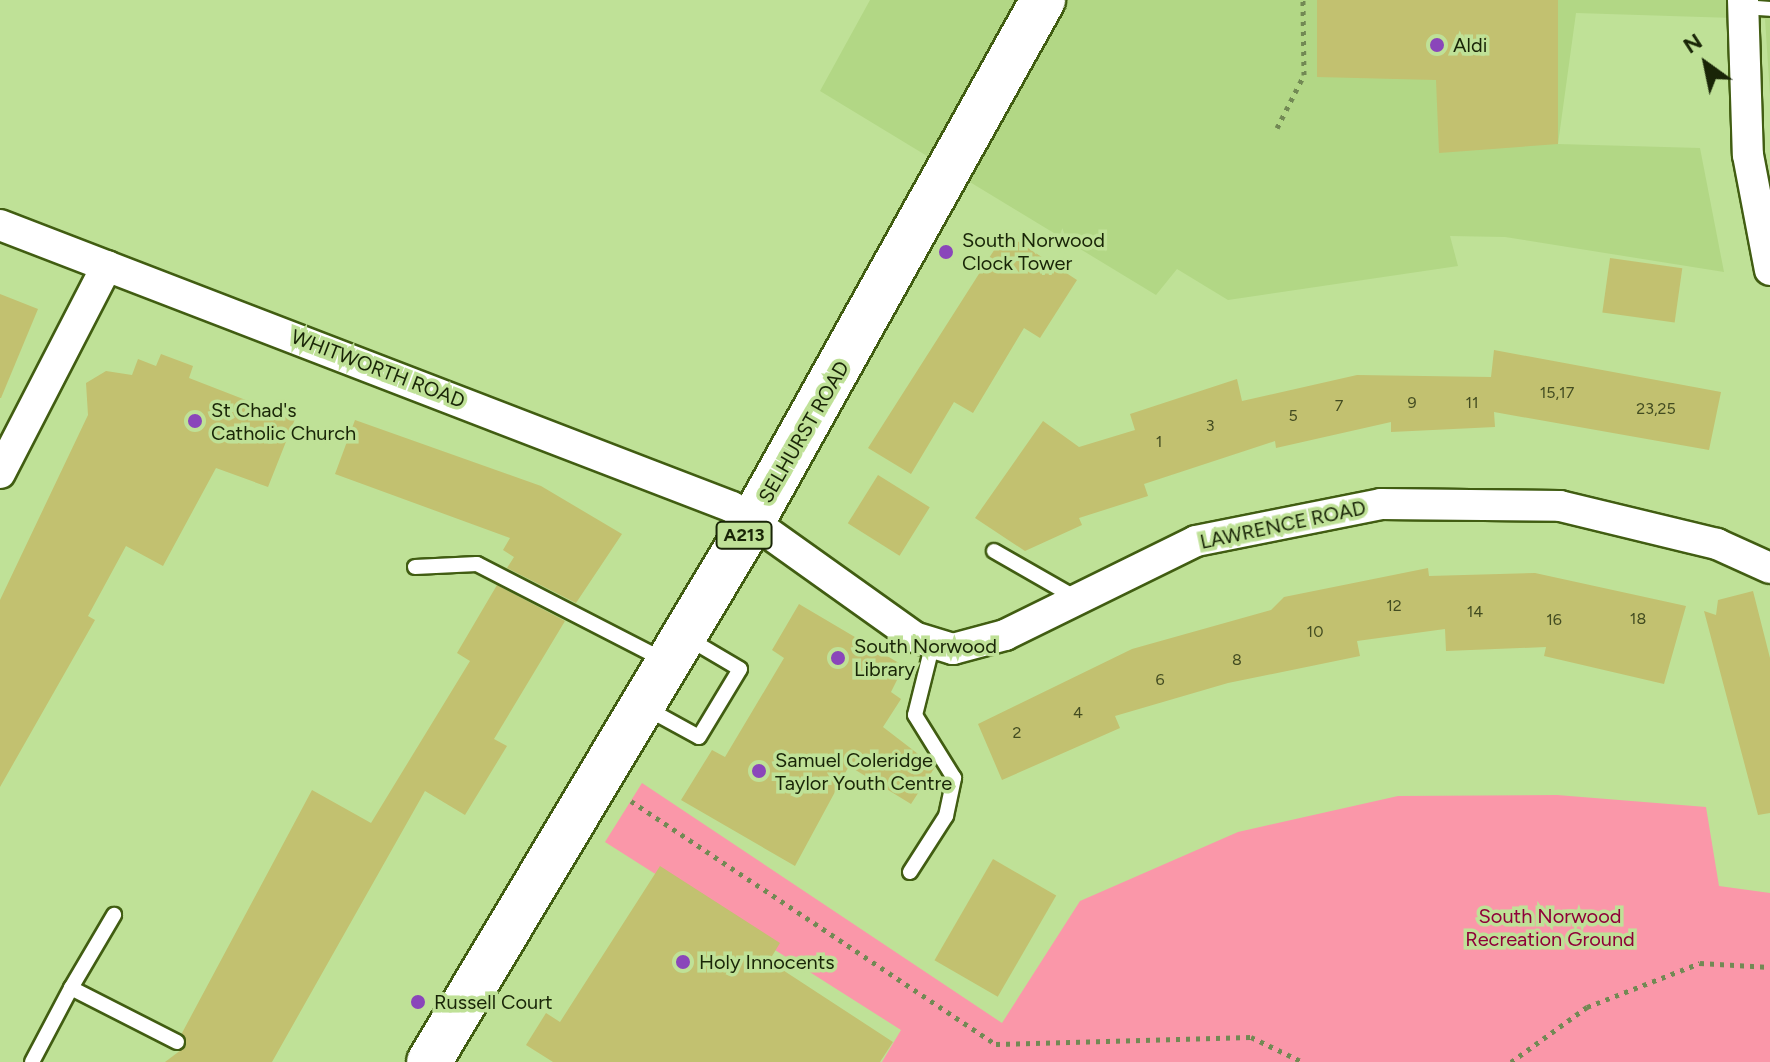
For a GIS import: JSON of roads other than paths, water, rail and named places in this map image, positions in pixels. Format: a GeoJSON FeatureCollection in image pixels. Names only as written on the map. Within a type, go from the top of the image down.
{"type":"FeatureCollection","features":[{"type":"Feature","properties":{"kind":"main road","name":"SELHURST ROAD"},"geometry":{"type":"LineString","coordinates":[[429,1062],[752,522],[1043,0]]}},
{"type":"Feature","properties":{"kind":"street"},"geometry":{"type":"LineString","coordinates":[[1752,6],[1759,154],[1770,270]]}},
{"type":"Feature","properties":{"kind":"street","name":"WHITWORTH ROAD"},"geometry":{"type":"LineString","coordinates":[[0,225],[665,480],[752,522]]}},
{"type":"Feature","properties":{"kind":"street"},"geometry":{"type":"LineString","coordinates":[[0,473],[107,266]]}},
{"type":"Feature","properties":{"kind":"street","name":"LAWRENCE ROAD"},"geometry":{"type":"LineString","coordinates":[[933,643],[953,649],[1005,635],[1196,541],[1381,504],[1560,506],[1717,544],[1770,568]]}},
{"type":"Feature","properties":{"kind":"street"},"geometry":{"type":"LineString","coordinates":[[752,522],[933,643]]}},
{"type":"Feature","properties":{"kind":"lane"},"geometry":{"type":"LineString","coordinates":[[994,551],[1076,598]]}},
{"type":"Feature","properties":{"kind":"lane"},"geometry":{"type":"LineString","coordinates":[[415,567],[477,564],[676,649],[740,669],[699,737],[642,705]]}},
{"type":"Feature","properties":{"kind":"lane"},"geometry":{"type":"LineString","coordinates":[[910,872],[946,816],[954,778],[915,715],[933,643]]}},
{"type":"Feature","properties":{"kind":"lane"},"geometry":{"type":"LineString","coordinates":[[32,1062],[114,915]]}},
{"type":"Feature","properties":{"kind":"lane"},"geometry":{"type":"LineString","coordinates":[[71,988],[177,1042]]}},
{"type":"Feature","properties":{"kind":"place","name":"Aldi"},"geometry":{"type":"Point","coordinates":[1437,45]}},
{"type":"Feature","properties":{"kind":"place","name":"South Norwood Clock Tower"},"geometry":{"type":"Point","coordinates":[946,252]}},
{"type":"Feature","properties":{"kind":"place","name":"St Chad's Catholic Church"},"geometry":{"type":"Point","coordinates":[195,421]}},
{"type":"Feature","properties":{"kind":"place","name":"South Norwood Library"},"geometry":{"type":"Point","coordinates":[838,658]}},
{"type":"Feature","properties":{"kind":"place","name":"Samuel Coleridge Taylor Youth Centre"},"geometry":{"type":"Point","coordinates":[759,771]}},
{"type":"Feature","properties":{"kind":"place","name":"Holy Innocents"},"geometry":{"type":"Point","coordinates":[683,962]}},
{"type":"Feature","properties":{"kind":"place","name":"Russell Court"},"geometry":{"type":"Point","coordinates":[418,1002]}},
{"type":"Feature","properties":{"kind":"park label","name":"South Norwood Recreation Ground"},"geometry":{"type":"Point","coordinates":[1550,928]}}]}
